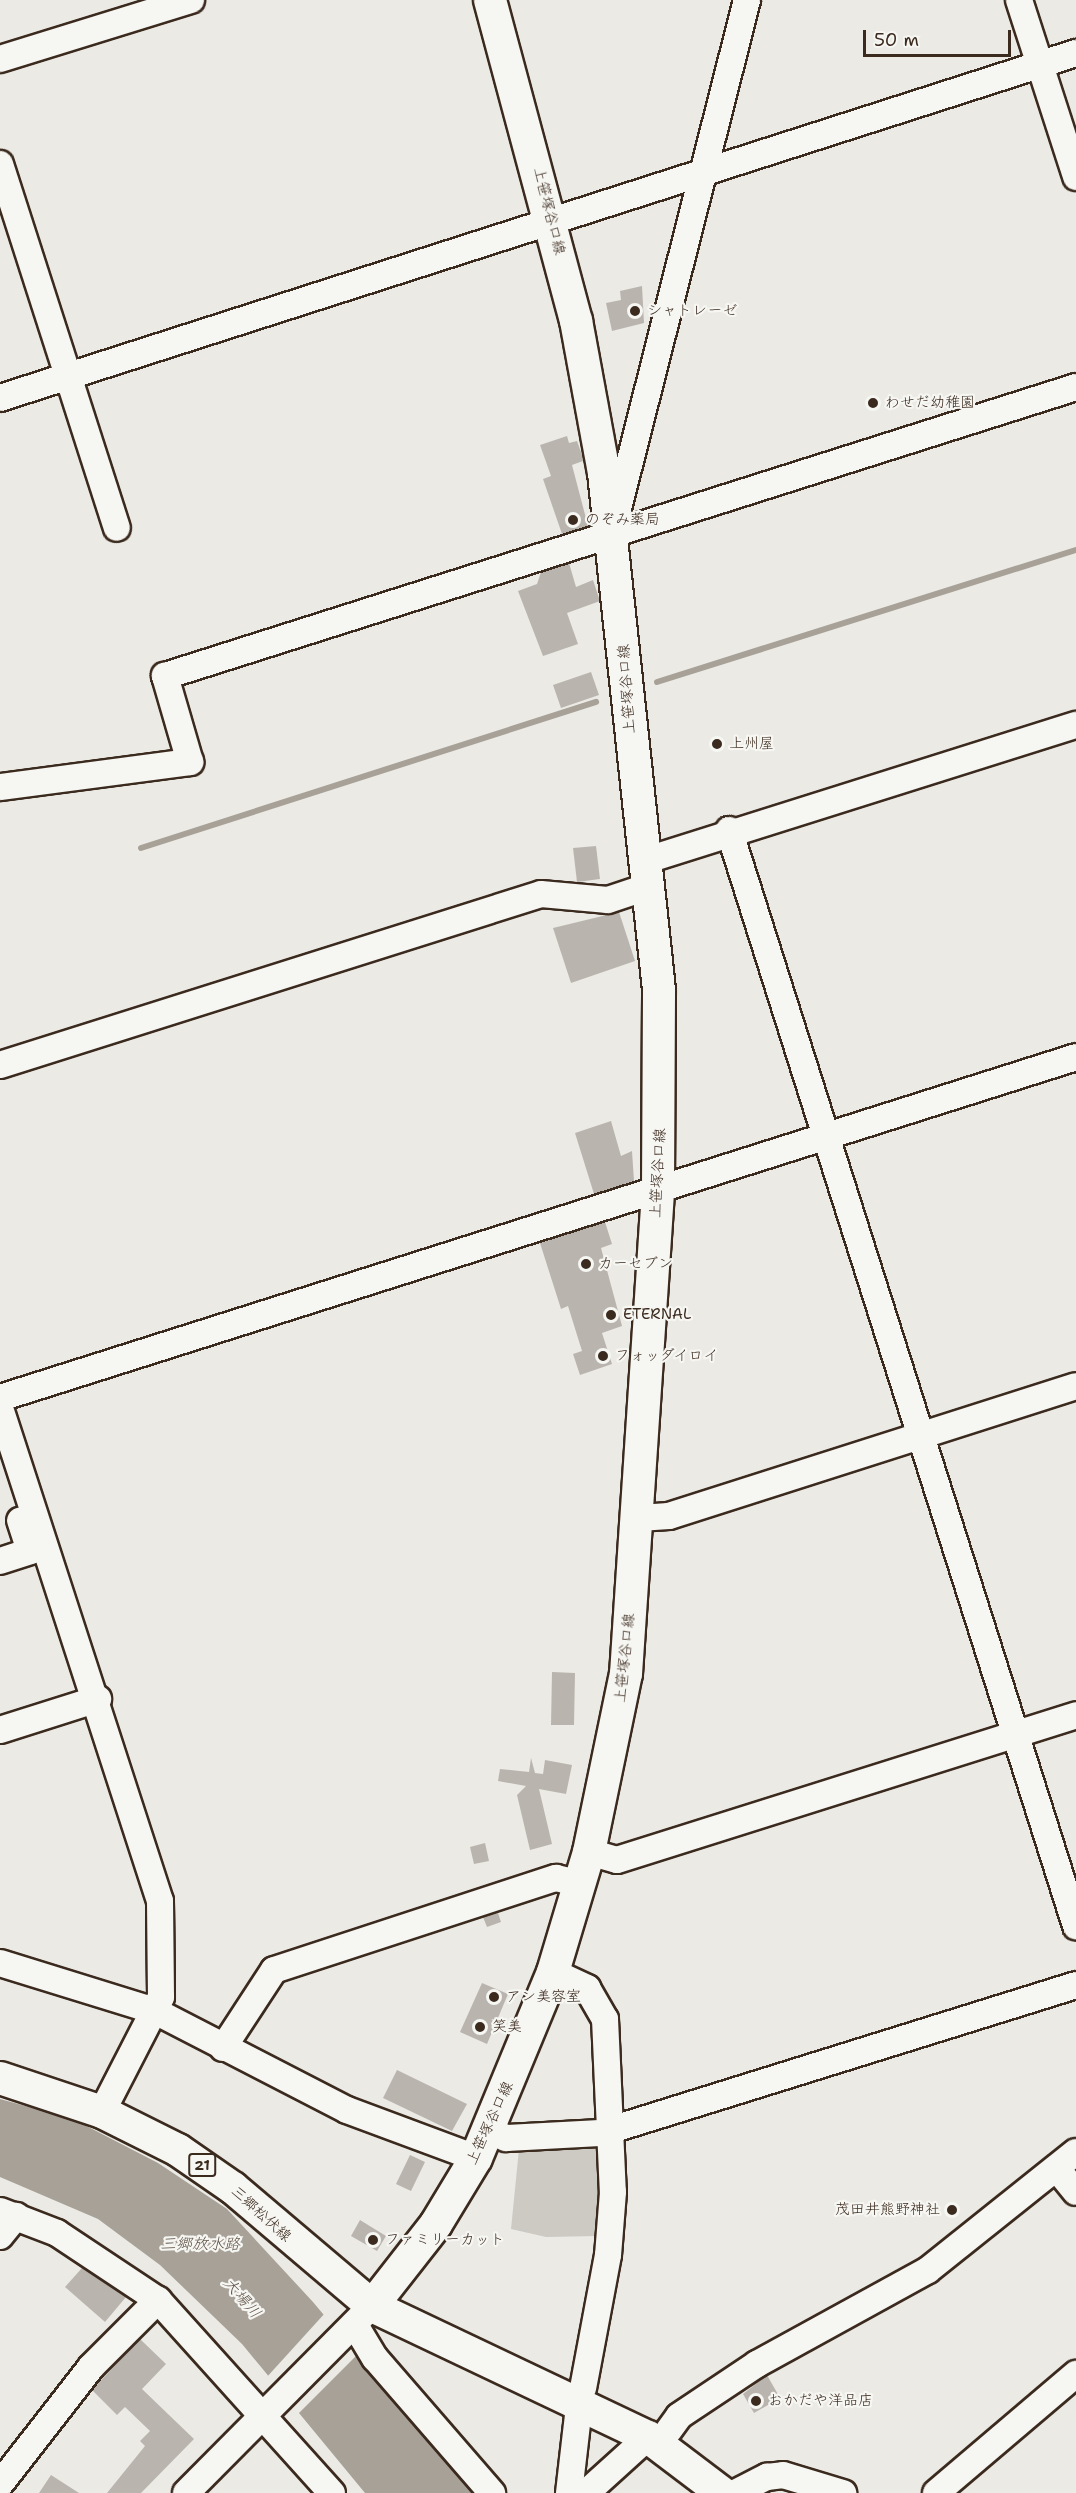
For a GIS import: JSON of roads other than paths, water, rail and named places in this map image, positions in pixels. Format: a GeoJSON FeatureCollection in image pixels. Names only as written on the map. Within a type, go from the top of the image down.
{"type":"FeatureCollection","features":[{"type":"Feature","properties":{"kind":"main road","name":"上笹塚谷口線"},"geometry":{"type":"LineString","coordinates":[[358,2321],[436,2224],[476,2158],[553,1972],[581,1884],[626,1674],[639,1518],[658,1187],[659,990],[611,535],[591,396],[552,222],[489,0]]}},
{"type":"Feature","properties":{"kind":"main road","name":"三郷松伏線"},"geometry":{"type":"LineString","coordinates":[[0,2078],[102,2112],[205,2167],[358,2321],[506,2358],[658,2434],[715,2466],[724,2493]]}},
{"type":"Feature","properties":{"kind":"street"},"geometry":{"type":"LineString","coordinates":[[0,59],[190,0]]}},
{"type":"Feature","properties":{"kind":"street"},"geometry":{"type":"LineString","coordinates":[[611,535],[747,0]]}},
{"type":"Feature","properties":{"kind":"street"},"geometry":{"type":"LineString","coordinates":[[1019,0],[1076,177]]}},
{"type":"Feature","properties":{"kind":"street"},"geometry":{"type":"LineString","coordinates":[[0,398],[1076,53]]}},
{"type":"Feature","properties":{"kind":"street"},"geometry":{"type":"LineString","coordinates":[[0,164],[117,528]]}},
{"type":"Feature","properties":{"kind":"street"},"geometry":{"type":"LineString","coordinates":[[0,787],[190,762],[165,676],[1076,387]]}},
{"type":"Feature","properties":{"kind":"street"},"geometry":{"type":"LineString","coordinates":[[0,1065],[541,894],[608,900],[645,874],[729,830],[843,800],[1076,725]]}},
{"type":"Feature","properties":{"kind":"street"},"geometry":{"type":"LineString","coordinates":[[729,830],[1076,1926]]}},
{"type":"Feature","properties":{"kind":"street"},"geometry":{"type":"LineString","coordinates":[[0,1398],[658,1187],[1076,1058]]}},
{"type":"Feature","properties":{"kind":"street"},"geometry":{"type":"LineString","coordinates":[[639,1518],[669,1516],[1076,1386]]}},
{"type":"Feature","properties":{"kind":"street"},"geometry":{"type":"LineString","coordinates":[[0,1408],[26,1515],[30,1551],[0,1561]]}},
{"type":"Feature","properties":{"kind":"street"},"geometry":{"type":"LineString","coordinates":[[0,1461],[26,1515],[98,1699],[160,1901],[164,1980],[155,2011],[102,2112]]}},
{"type":"Feature","properties":{"kind":"street"},"geometry":{"type":"LineString","coordinates":[[0,1730],[98,1699]]}},
{"type":"Feature","properties":{"kind":"street"},"geometry":{"type":"LineString","coordinates":[[589,1852],[617,1860],[1076,1715]]}},
{"type":"Feature","properties":{"kind":"street"},"geometry":{"type":"LineString","coordinates":[[223,2048],[274,1970],[556,1878],[581,1884]]}},
{"type":"Feature","properties":{"kind":"street"},"geometry":{"type":"LineString","coordinates":[[0,1963],[155,2011],[347,2110],[476,2158]]}},
{"type":"Feature","properties":{"kind":"street"},"geometry":{"type":"LineString","coordinates":[[553,1972],[587,1988],[605,2019],[614,2130],[608,2255],[581,2397],[569,2493]]}},
{"type":"Feature","properties":{"kind":"street"},"geometry":{"type":"LineString","coordinates":[[488,2130],[516,2138],[614,2130],[1076,1985]]}},
{"type":"Feature","properties":{"kind":"street"},"geometry":{"type":"LineString","coordinates":[[586,2493],[679,2416],[757,2364],[928,2270],[1067,2161],[1076,2192]]}},
{"type":"Feature","properties":{"kind":"street"},"geometry":{"type":"LineString","coordinates":[[0,2236],[8,2213],[110,2263],[158,2300],[266,2412],[332,2493]]}},
{"type":"Feature","properties":{"kind":"street"},"geometry":{"type":"LineString","coordinates":[[9,2493],[0,2486],[91,2367],[158,2300]]}},
{"type":"Feature","properties":{"kind":"street"},"geometry":{"type":"LineString","coordinates":[[186,2493],[358,2321],[375,2358],[492,2493]]}},
{"type":"Feature","properties":{"kind":"street"},"geometry":{"type":"LineString","coordinates":[[936,2493],[1076,2374]]}},
{"type":"Feature","properties":{"kind":"street"},"geometry":{"type":"LineString","coordinates":[[735,2493],[767,2476],[783,2475],[843,2493]]}},
{"type":"Feature","properties":{"kind":"water","name":"三郷放水路"},"geometry":{"type":"Polygon","coordinates":[[[0,2099],[73,2119],[158,2163],[227,2209],[313,2302],[473,2493],[365,2493],[242,2344],[160,2265],[98,2219],[0,2177],[0,2099]]]}},
{"type":"Feature","properties":{"kind":"waterway"},"geometry":{"type":"LineString","coordinates":[[657,682],[1076,550]]}},
{"type":"Feature","properties":{"kind":"waterway"},"geometry":{"type":"LineString","coordinates":[[141,848],[596,702]]}},
{"type":"Feature","properties":{"kind":"place","name":"シャトレーゼ"},"geometry":{"type":"Point","coordinates":[635,311]}},
{"type":"Feature","properties":{"kind":"place","name":"わせだ幼稚園"},"geometry":{"type":"Point","coordinates":[873,403]}},
{"type":"Feature","properties":{"kind":"place","name":"のぞみ薬局"},"geometry":{"type":"Point","coordinates":[573,520]}},
{"type":"Feature","properties":{"kind":"place","name":"上州屋"},"geometry":{"type":"Point","coordinates":[717,744]}},
{"type":"Feature","properties":{"kind":"place","name":"カーセブン"},"geometry":{"type":"Point","coordinates":[586,1264]}},
{"type":"Feature","properties":{"kind":"place","name":"ETERNAL"},"geometry":{"type":"Point","coordinates":[611,1315]}},
{"type":"Feature","properties":{"kind":"place","name":"フォッダイロイ"},"geometry":{"type":"Point","coordinates":[603,1356]}},
{"type":"Feature","properties":{"kind":"place","name":"アン美容室"},"geometry":{"type":"Point","coordinates":[494,1997]}},
{"type":"Feature","properties":{"kind":"place","name":"笑美"},"geometry":{"type":"Point","coordinates":[480,2027]}},
{"type":"Feature","properties":{"kind":"place","name":"茂田井熊野神社"},"geometry":{"type":"Point","coordinates":[952,2210]}},
{"type":"Feature","properties":{"kind":"place","name":"ファミリーカット"},"geometry":{"type":"Point","coordinates":[373,2240]}},
{"type":"Feature","properties":{"kind":"place","name":"おかだや洋品店"},"geometry":{"type":"Point","coordinates":[756,2401]}},
{"type":"Feature","properties":{"kind":"water label","name":"大場川"},"geometry":{"type":"Point","coordinates":[242,2298]}}]}
